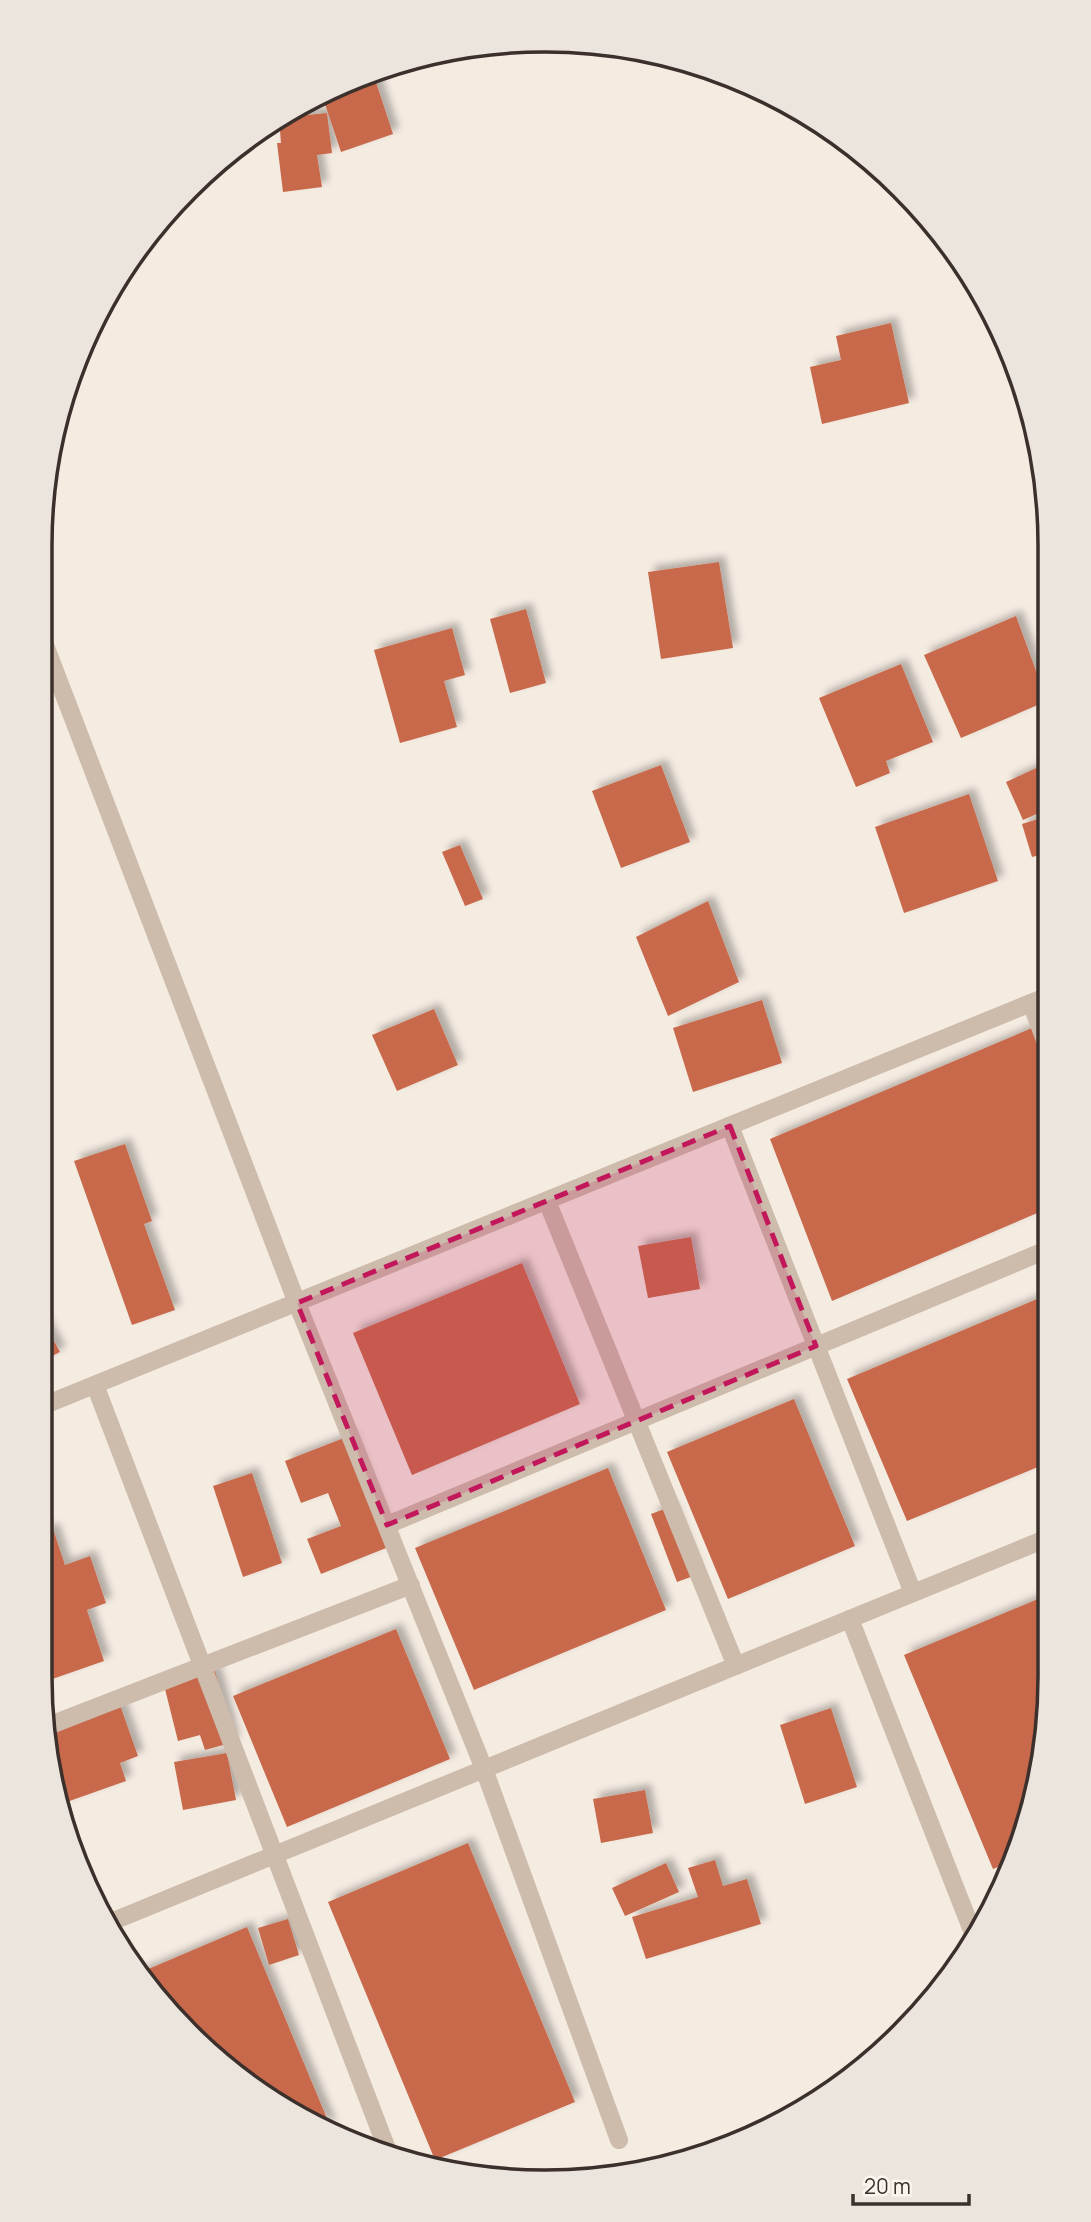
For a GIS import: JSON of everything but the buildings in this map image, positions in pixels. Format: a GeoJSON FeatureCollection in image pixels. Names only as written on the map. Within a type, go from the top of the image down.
{"type":"FeatureCollection","features":[{"type":"Feature","properties":{"kind":"street"},"geometry":{"type":"LineString","coordinates":[[52,663],[297,1303],[484,1769],[619,2140]]}},
{"type":"Feature","properties":{"kind":"street"},"geometry":{"type":"LineString","coordinates":[[52,1402],[1038,1000]]}},
{"type":"Feature","properties":{"kind":"street"},"geometry":{"type":"LineString","coordinates":[[1031,1003],[1038,1022]]}},
{"type":"Feature","properties":{"kind":"street"},"geometry":{"type":"LineString","coordinates":[[730,1126],[913,1593]]}},
{"type":"Feature","properties":{"kind":"street"},"geometry":{"type":"LineString","coordinates":[[547,1201],[736,1666]]}},
{"type":"Feature","properties":{"kind":"street"},"geometry":{"type":"LineString","coordinates":[[387,1525],[1038,1254]]}},
{"type":"Feature","properties":{"kind":"street"},"geometry":{"type":"LineString","coordinates":[[95,1385],[384,2142]]}},
{"type":"Feature","properties":{"kind":"street"},"geometry":{"type":"LineString","coordinates":[[117,1920],[1038,1542]]}},
{"type":"Feature","properties":{"kind":"street"},"geometry":{"type":"LineString","coordinates":[[55,1723],[411,1585]]}},
{"type":"Feature","properties":{"kind":"street"},"geometry":{"type":"LineString","coordinates":[[850,1619],[970,1926]]}},
{"type":"Feature","properties":{"kind":"highlighted area"},"geometry":{"type":"Polygon","coordinates":[[[730,1126],[816,1346],[387,1525],[297,1303],[730,1126]]]}}]}
